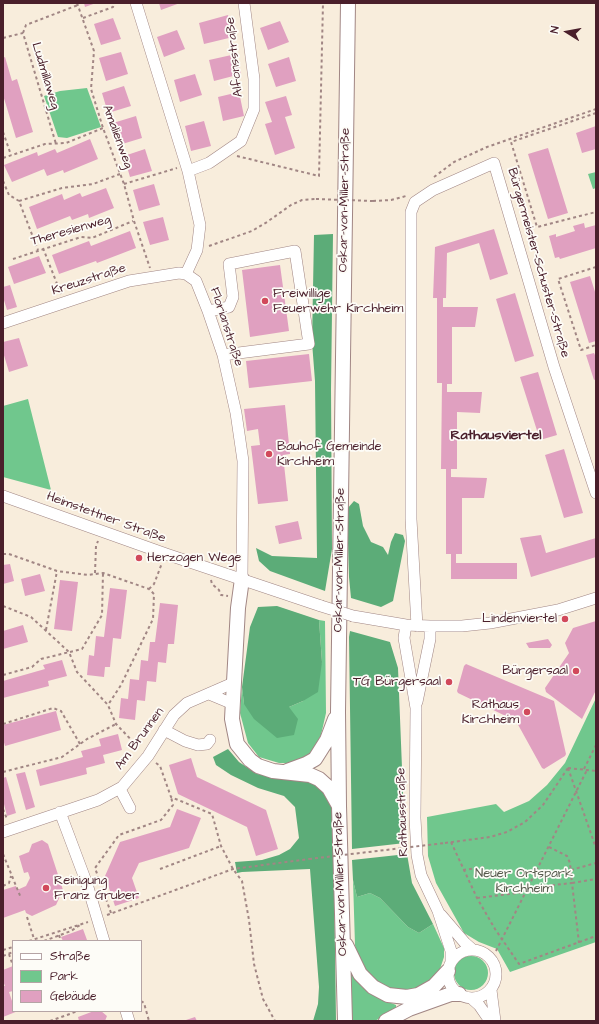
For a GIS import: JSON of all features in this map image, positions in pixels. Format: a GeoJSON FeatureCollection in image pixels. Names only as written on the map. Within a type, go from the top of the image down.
{"type":"FeatureCollection","features":[{"type":"Feature","properties":{"kind":"main road","name":"Oskar-von-Miller-Straße"},"geometry":{"type":"LineString","coordinates":[[346,1021],[342,939],[338,711],[348,3]]}},
{"type":"Feature","properties":{"kind":"main road"},"geometry":{"type":"LineString","coordinates":[[242,579],[238,608],[233,683],[232,719],[237,744],[243,753],[258,766],[273,771],[310,776],[320,779],[329,788],[339,806]]}},
{"type":"Feature","properties":{"kind":"main road"},"geometry":{"type":"LineString","coordinates":[[283,772],[306,764],[315,759],[327,740],[338,711]]}},
{"type":"Feature","properties":{"kind":"main road"},"geometry":{"type":"LineString","coordinates":[[342,939],[360,974],[373,987],[388,996],[408,997],[418,995],[434,986],[450,966]]}},
{"type":"Feature","properties":{"kind":"main road"},"geometry":{"type":"LineString","coordinates":[[386,1021],[409,1009],[451,994],[465,996]]}},
{"type":"Feature","properties":{"kind":"street"},"geometry":{"type":"LineString","coordinates":[[136,3],[187,168],[200,225],[197,250],[186,274]]}},
{"type":"Feature","properties":{"kind":"street","name":"Alfonsstraße"},"geometry":{"type":"LineString","coordinates":[[187,168],[209,163],[241,141],[254,109],[254,79],[244,3]]}},
{"type":"Feature","properties":{"kind":"street","name":"Bürgermeister-Schuster-Straße"},"geometry":{"type":"LineString","coordinates":[[417,626],[411,519],[411,212],[415,202],[434,190],[494,163],[554,367],[596,493]]}},
{"type":"Feature","properties":{"kind":"street"},"geometry":{"type":"LineString","coordinates":[[208,311],[229,307],[233,297],[229,264],[295,251],[309,344],[223,355]]}},
{"type":"Feature","properties":{"kind":"street","name":"Kreuzstraße"},"geometry":{"type":"LineString","coordinates":[[3,324],[64,302],[130,281],[179,273],[186,274]]}},
{"type":"Feature","properties":{"kind":"street","name":"Florianstraße"},"geometry":{"type":"LineString","coordinates":[[186,274],[196,281],[208,311],[223,355],[236,413],[243,461],[242,579]]}},
{"type":"Feature","properties":{"kind":"street","name":"Heimstettner Straße"},"geometry":{"type":"LineString","coordinates":[[3,496],[166,554],[353,616],[406,625],[462,626],[496,622],[558,610],[596,598]]}},
{"type":"Feature","properties":{"kind":"street","name":"Rathausstraße"},"geometry":{"type":"LineString","coordinates":[[406,625],[404,638],[416,708],[416,855],[422,874],[438,911],[451,951],[450,966]]}},
{"type":"Feature","properties":{"kind":"street","name":"Rathausstraße"},"geometry":{"type":"LineString","coordinates":[[416,708],[430,639],[430,626]]}},
{"type":"Feature","properties":{"kind":"street","name":"Am Brunnen"},"geometry":{"type":"LineString","coordinates":[[3,832],[98,800],[120,789],[148,756],[174,716],[187,703],[233,683]]}},
{"type":"Feature","properties":{"kind":"street"},"geometry":{"type":"LineString","coordinates":[[209,694],[233,704]]}},
{"type":"Feature","properties":{"kind":"street"},"geometry":{"type":"LineString","coordinates":[[164,730],[185,741],[198,745],[207,744],[210,740]]}},
{"type":"Feature","properties":{"kind":"street"},"geometry":{"type":"LineString","coordinates":[[120,789],[130,808]]}},
{"type":"Feature","properties":{"kind":"street"},"geometry":{"type":"LineString","coordinates":[[60,812],[87,884],[104,940]]}},
{"type":"Feature","properties":{"kind":"street","name":"Rathausstraße"},"geometry":{"type":"LineString","coordinates":[[438,911],[465,943],[473,950]]}},
{"type":"Feature","properties":{"kind":"street"},"geometry":{"type":"LineString","coordinates":[[465,996],[482,996],[491,990],[496,980],[496,969],[494,964],[488,955],[478,950],[460,953],[450,966],[450,984],[465,996],[479,1005],[490,1021]]}},
{"type":"Feature","properties":{"kind":"street"},"geometry":{"type":"LineString","coordinates":[[491,990],[495,1021]]}},
{"type":"Feature","properties":{"kind":"path"},"geometry":{"type":"LineString","coordinates":[[83,18],[113,7],[114,3]]}},
{"type":"Feature","properties":{"kind":"path"},"geometry":{"type":"LineString","coordinates":[[224,153],[319,176],[323,3]]}},
{"type":"Feature","properties":{"kind":"path"},"geometry":{"type":"LineString","coordinates":[[22,33],[26,25],[78,4]]}},
{"type":"Feature","properties":{"kind":"path","name":"Amalienweg"},"geometry":{"type":"LineString","coordinates":[[78,4],[94,51],[91,89],[103,128],[121,174],[134,221],[153,277]]}},
{"type":"Feature","properties":{"kind":"path","name":"Ludmillaweg"},"geometry":{"type":"LineString","coordinates":[[3,38],[22,33],[56,144]]}},
{"type":"Feature","properties":{"kind":"path"},"geometry":{"type":"LineString","coordinates":[[487,147],[596,108]]}},
{"type":"Feature","properties":{"kind":"path"},"geometry":{"type":"LineString","coordinates":[[596,113],[511,142],[537,227],[596,212]]}},
{"type":"Feature","properties":{"kind":"path"},"geometry":{"type":"LineString","coordinates":[[3,158],[45,144],[66,143],[103,128]]}},
{"type":"Feature","properties":{"kind":"path"},"geometry":{"type":"LineString","coordinates":[[3,132],[11,155]]}},
{"type":"Feature","properties":{"kind":"path"},"geometry":{"type":"LineString","coordinates":[[124,184],[187,168]]}},
{"type":"Feature","properties":{"kind":"path"},"geometry":{"type":"LineString","coordinates":[[19,201],[62,188],[93,184],[121,174]]}},
{"type":"Feature","properties":{"kind":"path"},"geometry":{"type":"LineString","coordinates":[[3,181],[9,195],[19,201],[38,250]]}},
{"type":"Feature","properties":{"kind":"path"},"geometry":{"type":"LineString","coordinates":[[197,250],[252,231],[292,204],[302,200],[373,201]]}},
{"type":"Feature","properties":{"kind":"path","name":"Theresienweg"},"geometry":{"type":"LineString","coordinates":[[13,258],[81,236],[92,238],[134,221]]}},
{"type":"Feature","properties":{"kind":"path"},"geometry":{"type":"LineString","coordinates":[[43,248],[64,302]]}},
{"type":"Feature","properties":{"kind":"path"},"geometry":{"type":"LineString","coordinates":[[596,267],[558,279],[581,350],[596,345]]}},
{"type":"Feature","properties":{"kind":"path"},"geometry":{"type":"LineString","coordinates":[[95,573],[96,546]]}},
{"type":"Feature","properties":{"kind":"path"},"geometry":{"type":"LineString","coordinates":[[3,554],[9,554],[57,571],[88,575],[103,573],[149,589],[154,594],[153,619],[121,684],[108,704]]}},
{"type":"Feature","properties":{"kind":"path"},"geometry":{"type":"LineString","coordinates":[[216,561],[218,554],[228,557]]}},
{"type":"Feature","properties":{"kind":"path"},"geometry":{"type":"LineString","coordinates":[[149,589],[154,584],[160,569]]}},
{"type":"Feature","properties":{"kind":"path"},"geometry":{"type":"LineString","coordinates":[[46,630],[57,571]]}},
{"type":"Feature","properties":{"kind":"path"},"geometry":{"type":"LineString","coordinates":[[3,675],[32,667],[41,659],[82,649],[102,616],[103,573]]}},
{"type":"Feature","properties":{"kind":"path"},"geometry":{"type":"LineString","coordinates":[[210,579],[221,595],[228,597]]}},
{"type":"Feature","properties":{"kind":"path"},"geometry":{"type":"LineString","coordinates":[[3,606],[31,617],[69,652],[78,672],[108,704],[116,724],[160,766],[171,797],[173,805],[161,820],[119,835],[95,868],[111,913],[233,869],[490,837],[507,832],[524,822],[543,805],[568,768]]}},
{"type":"Feature","properties":{"kind":"path"},"geometry":{"type":"LineString","coordinates":[[3,724],[53,708],[61,712],[80,744]]}},
{"type":"Feature","properties":{"kind":"path"},"geometry":{"type":"LineString","coordinates":[[3,772],[62,757],[87,739],[116,724]]}},
{"type":"Feature","properties":{"kind":"path"},"geometry":{"type":"LineString","coordinates":[[584,769],[596,745]]}},
{"type":"Feature","properties":{"kind":"path"},"geometry":{"type":"LineString","coordinates":[[568,768],[596,771]]}},
{"type":"Feature","properties":{"kind":"path"},"geometry":{"type":"LineString","coordinates":[[568,768],[596,848]]}},
{"type":"Feature","properties":{"kind":"path"},"geometry":{"type":"LineString","coordinates":[[496,951],[587,770]]}},
{"type":"Feature","properties":{"kind":"path"},"geometry":{"type":"LineString","coordinates":[[171,797],[212,814],[222,846],[233,869],[242,881],[250,920],[254,964],[264,999],[275,1021]]}},
{"type":"Feature","properties":{"kind":"path"},"geometry":{"type":"LineString","coordinates":[[451,842],[477,898],[495,929],[519,964],[596,936]]}},
{"type":"Feature","properties":{"kind":"path"},"geometry":{"type":"LineString","coordinates":[[160,869],[222,846]]}},
{"type":"Feature","properties":{"kind":"path"},"geometry":{"type":"LineString","coordinates":[[549,847],[567,856],[571,870],[579,943]]}},
{"type":"Feature","properties":{"kind":"path"},"geometry":{"type":"LineString","coordinates":[[3,854],[21,898]]}},
{"type":"Feature","properties":{"kind":"path"},"geometry":{"type":"LineString","coordinates":[[571,870],[596,863]]}},
{"type":"Feature","properties":{"kind":"path"},"geometry":{"type":"LineString","coordinates":[[463,870],[486,867]]}},
{"type":"Feature","properties":{"kind":"path"},"geometry":{"type":"LineString","coordinates":[[3,886],[9,883],[11,874]]}},
{"type":"Feature","properties":{"kind":"path"},"geometry":{"type":"LineString","coordinates":[[528,888],[596,880]]}},
{"type":"Feature","properties":{"kind":"path"},"geometry":{"type":"LineString","coordinates":[[477,898],[525,892]]}},
{"type":"Feature","properties":{"kind":"path"},"geometry":{"type":"LineString","coordinates":[[27,917],[34,939],[97,919]]}},
{"type":"Feature","properties":{"kind":"path"},"geometry":{"type":"LineString","coordinates":[[47,940],[71,931],[82,924]]}},
{"type":"Feature","properties":{"kind":"path"},"geometry":{"type":"LineString","coordinates":[[59,936],[61,940]]}},
{"type":"Feature","properties":{"kind":"path"},"geometry":{"type":"LineString","coordinates":[[3,956],[12,952]]}},
{"type":"Feature","properties":{"kind":"path"},"geometry":{"type":"LineString","coordinates":[[9,954],[12,963]]}},
{"type":"Feature","properties":{"kind":"path"},"geometry":{"type":"LineString","coordinates":[[142,1002],[144,1003],[149,1021]]}},
{"type":"Feature","properties":{"kind":"path"},"geometry":{"type":"LineString","coordinates":[[50,1021],[75,1012]]}},
{"type":"Feature","properties":{"kind":"green space"},"geometry":{"type":"Polygon","coordinates":[[[87,88],[101,127],[67,138],[58,137],[44,96],[60,91],[87,88]]]}},
{"type":"Feature","properties":{"kind":"green space"},"geometry":{"type":"Polygon","coordinates":[[[596,172],[596,188],[593,189],[588,174],[596,172]]]}},
{"type":"Feature","properties":{"kind":"green space"},"geometry":{"type":"Polygon","coordinates":[[[333,234],[331,389],[332,549],[325,591],[270,571],[259,561],[256,548],[272,556],[317,558],[315,381],[312,342],[314,235],[333,234]]]}},
{"type":"Feature","properties":{"kind":"green space"},"geometry":{"type":"Polygon","coordinates":[[[28,399],[51,490],[3,477],[3,406],[28,399]]]}},
{"type":"Feature","properties":{"kind":"green space"},"geometry":{"type":"Polygon","coordinates":[[[354,501],[359,504],[363,526],[371,542],[383,547],[388,555],[395,533],[403,535],[405,541],[393,601],[381,607],[351,598],[347,509],[354,501]]]}},
{"type":"Feature","properties":{"kind":"green space"},"geometry":{"type":"Polygon","coordinates":[[[277,606],[319,620],[322,662],[318,692],[289,707],[298,719],[294,735],[277,738],[254,719],[244,704],[242,687],[250,627],[258,607],[277,606]]]}},
{"type":"Feature","properties":{"kind":"green space"},"geometry":{"type":"Polygon","coordinates":[[[319,620],[325,621],[326,713],[321,735],[311,753],[297,763],[279,763],[259,757],[248,743],[240,713],[242,687],[244,704],[289,707],[303,701],[322,662],[319,620]]]}},
{"type":"Feature","properties":{"kind":"green space"},"geometry":{"type":"Polygon","coordinates":[[[350,631],[390,642],[398,668],[405,843],[352,849],[350,631]]]}},
{"type":"Feature","properties":{"kind":"green space","name":"Neuer Ortspark Kirchheim"},"geometry":{"type":"Polygon","coordinates":[[[596,698],[596,942],[510,972],[497,949],[479,942],[464,933],[436,883],[428,856],[427,817],[496,804],[504,812],[529,801],[547,785],[565,763],[596,698]]]}},
{"type":"Feature","properties":{"kind":"green space"},"geometry":{"type":"Polygon","coordinates":[[[228,749],[239,762],[257,774],[315,780],[333,804],[336,1021],[313,1021],[318,1004],[319,987],[310,869],[237,873],[235,862],[262,860],[279,855],[290,849],[299,838],[295,807],[284,796],[258,788],[231,775],[216,765],[213,757],[228,749]]]}},
{"type":"Feature","properties":{"kind":"green space"},"geometry":{"type":"Polygon","coordinates":[[[407,854],[412,883],[433,924],[419,933],[408,927],[380,898],[370,893],[357,897],[353,880],[352,860],[407,854]]]}},
{"type":"Feature","properties":{"kind":"green space"},"geometry":{"type":"Polygon","coordinates":[[[353,880],[357,897],[370,893],[380,898],[408,927],[419,933],[433,924],[444,948],[444,957],[437,978],[416,991],[389,989],[376,983],[366,973],[357,957],[355,945],[353,880]]]}},
{"type":"Feature","properties":{"kind":"green space"},"geometry":{"type":"Polygon","coordinates":[[[474,956],[481,958],[486,963],[488,973],[486,983],[481,988],[468,990],[461,988],[456,983],[454,970],[456,963],[461,958],[474,956]]]}},
{"type":"Feature","properties":{"kind":"green space"},"geometry":{"type":"Polygon","coordinates":[[[350,967],[355,978],[362,987],[381,999],[396,1005],[396,1008],[375,1021],[351,1021],[350,967]]]}},
{"type":"Feature","properties":{"kind":"building"},"geometry":{"type":"Polygon","coordinates":[[[84,3],[96,3],[85,7],[84,3]]]}},
{"type":"Feature","properties":{"kind":"building"},"geometry":{"type":"Polygon","coordinates":[[[159,3],[180,3],[161,10],[159,3]]]}},
{"type":"Feature","properties":{"kind":"building"},"geometry":{"type":"Polygon","coordinates":[[[228,15],[233,37],[204,44],[199,23],[228,15]]]}},
{"type":"Feature","properties":{"kind":"building"},"geometry":{"type":"Polygon","coordinates":[[[113,18],[121,39],[101,45],[94,24],[113,18]]]}},
{"type":"Feature","properties":{"kind":"building"},"geometry":{"type":"Polygon","coordinates":[[[280,21],[289,42],[268,50],[260,28],[280,21]]]}},
{"type":"Feature","properties":{"kind":"building"},"geometry":{"type":"Polygon","coordinates":[[[177,30],[185,49],[164,57],[157,37],[177,30]]]}},
{"type":"Feature","properties":{"kind":"building"},"geometry":{"type":"Polygon","coordinates":[[[121,52],[128,74],[106,81],[99,58],[121,52]]]}},
{"type":"Feature","properties":{"kind":"building"},"geometry":{"type":"Polygon","coordinates":[[[236,54],[241,74],[214,81],[209,60],[236,54]]]}},
{"type":"Feature","properties":{"kind":"building"},"geometry":{"type":"Polygon","coordinates":[[[5,57],[12,81],[17,79],[33,132],[16,138],[3,95],[3,58],[5,57]]]}},
{"type":"Feature","properties":{"kind":"building"},"geometry":{"type":"Polygon","coordinates":[[[289,57],[296,81],[276,87],[268,64],[289,57]]]}},
{"type":"Feature","properties":{"kind":"building"},"geometry":{"type":"Polygon","coordinates":[[[195,74],[202,95],[180,102],[174,80],[195,74]]]}},
{"type":"Feature","properties":{"kind":"building"},"geometry":{"type":"Polygon","coordinates":[[[124,86],[131,106],[108,113],[102,93],[124,86]]]}},
{"type":"Feature","properties":{"kind":"building"},"geometry":{"type":"Polygon","coordinates":[[[239,92],[244,116],[223,121],[218,97],[239,92]]]}},
{"type":"Feature","properties":{"kind":"building"},"geometry":{"type":"Polygon","coordinates":[[[286,96],[292,115],[285,117],[295,148],[275,155],[265,124],[272,122],[265,102],[286,96]]]}},
{"type":"Feature","properties":{"kind":"building"},"geometry":{"type":"Polygon","coordinates":[[[136,116],[142,138],[119,145],[113,123],[136,116]]]}},
{"type":"Feature","properties":{"kind":"building"},"geometry":{"type":"Polygon","coordinates":[[[204,121],[211,146],[191,151],[185,126],[204,121]]]}},
{"type":"Feature","properties":{"kind":"building"},"geometry":{"type":"Polygon","coordinates":[[[596,126],[596,149],[582,153],[576,133],[596,126]]]}},
{"type":"Feature","properties":{"kind":"building"},"geometry":{"type":"Polygon","coordinates":[[[90,139],[98,159],[64,173],[63,170],[47,176],[44,169],[12,182],[4,165],[37,152],[38,156],[55,149],[57,153],[90,139]]]}},
{"type":"Feature","properties":{"kind":"building"},"geometry":{"type":"Polygon","coordinates":[[[548,148],[568,213],[548,219],[528,154],[548,148]]]}},
{"type":"Feature","properties":{"kind":"building"},"geometry":{"type":"Polygon","coordinates":[[[145,149],[152,171],[130,177],[124,156],[145,149]]]}},
{"type":"Feature","properties":{"kind":"building"},"geometry":{"type":"Polygon","coordinates":[[[154,184],[160,205],[139,211],[133,190],[154,184]]]}},
{"type":"Feature","properties":{"kind":"building"},"geometry":{"type":"Polygon","coordinates":[[[106,188],[114,208],[89,218],[88,214],[72,220],[70,216],[37,229],[29,207],[62,194],[64,200],[80,193],[82,197],[106,188]]]}},
{"type":"Feature","properties":{"kind":"building"},"geometry":{"type":"Polygon","coordinates":[[[163,217],[169,240],[150,245],[143,222],[163,217]]]}},
{"type":"Feature","properties":{"kind":"building"},"geometry":{"type":"Polygon","coordinates":[[[584,223],[585,228],[596,225],[596,248],[560,259],[559,257],[555,258],[549,236],[556,234],[556,237],[575,231],[573,226],[584,223]]]}},
{"type":"Feature","properties":{"kind":"building"},"geometry":{"type":"Polygon","coordinates":[[[494,229],[508,274],[490,280],[479,243],[447,253],[446,298],[443,298],[443,307],[478,307],[475,327],[452,327],[452,384],[447,384],[447,392],[482,392],[480,413],[457,412],[457,469],[451,469],[451,477],[487,478],[484,498],[462,498],[462,554],[456,554],[456,563],[517,563],[517,579],[451,579],[451,554],[446,554],[446,469],[441,469],[442,383],[437,383],[437,298],[433,298],[435,247],[494,229]]]}},
{"type":"Feature","properties":{"kind":"building"},"geometry":{"type":"Polygon","coordinates":[[[130,231],[136,248],[97,263],[96,261],[59,274],[52,255],[89,241],[91,246],[130,231]]]}},
{"type":"Feature","properties":{"kind":"building"},"geometry":{"type":"Polygon","coordinates":[[[39,256],[46,273],[14,284],[8,267],[39,256]]]}},
{"type":"Feature","properties":{"kind":"building"},"geometry":{"type":"Polygon","coordinates":[[[280,265],[289,331],[250,337],[242,270],[280,265]]]}},
{"type":"Feature","properties":{"kind":"building"},"geometry":{"type":"Polygon","coordinates":[[[590,276],[596,295],[596,341],[589,343],[570,282],[590,276]]]}},
{"type":"Feature","properties":{"kind":"building"},"geometry":{"type":"Polygon","coordinates":[[[10,285],[17,307],[7,310],[3,297],[3,287],[10,285]]]}},
{"type":"Feature","properties":{"kind":"building"},"geometry":{"type":"Polygon","coordinates":[[[515,293],[534,356],[515,362],[496,299],[515,293]]]}},
{"type":"Feature","properties":{"kind":"building"},"geometry":{"type":"Polygon","coordinates":[[[19,338],[28,366],[9,372],[3,352],[3,342],[19,338]]]}},
{"type":"Feature","properties":{"kind":"building"},"geometry":{"type":"Polygon","coordinates":[[[594,353],[596,357],[596,379],[594,380],[586,355],[594,353]]]}},
{"type":"Feature","properties":{"kind":"building"},"geometry":{"type":"Polygon","coordinates":[[[309,354],[312,381],[249,388],[246,361],[309,354]]]}},
{"type":"Feature","properties":{"kind":"building"},"geometry":{"type":"Polygon","coordinates":[[[538,372],[557,435],[540,440],[520,377],[538,372]]]}},
{"type":"Feature","properties":{"kind":"building","name":"Bauhof Gemeinde Kirchheim"},"geometry":{"type":"Polygon","coordinates":[[[285,405],[290,454],[283,455],[288,501],[258,504],[251,446],[260,445],[258,429],[247,431],[244,409],[285,405]]]}},
{"type":"Feature","properties":{"kind":"building"},"geometry":{"type":"Polygon","coordinates":[[[564,449],[583,513],[564,518],[545,455],[564,449]]]}},
{"type":"Feature","properties":{"kind":"building"},"geometry":{"type":"Polygon","coordinates":[[[298,521],[302,539],[279,544],[275,526],[298,521]]]}},
{"type":"Feature","properties":{"kind":"building"},"geometry":{"type":"Polygon","coordinates":[[[541,535],[546,553],[596,538],[596,557],[531,577],[520,538],[541,535]]]}},
{"type":"Feature","properties":{"kind":"building"},"geometry":{"type":"Polygon","coordinates":[[[10,564],[14,581],[3,584],[3,565],[10,564]]]}},
{"type":"Feature","properties":{"kind":"building"},"geometry":{"type":"Polygon","coordinates":[[[40,574],[45,591],[25,596],[21,579],[40,574]]]}},
{"type":"Feature","properties":{"kind":"building"},"geometry":{"type":"Polygon","coordinates":[[[60,580],[78,582],[72,631],[54,629],[60,580]]]}},
{"type":"Feature","properties":{"kind":"building"},"geometry":{"type":"Polygon","coordinates":[[[110,588],[127,590],[121,639],[113,638],[110,667],[105,667],[104,677],[87,675],[89,655],[94,656],[96,636],[104,637],[110,588]]]}},
{"type":"Feature","properties":{"kind":"building"},"geometry":{"type":"Polygon","coordinates":[[[160,603],[178,605],[174,644],[168,644],[166,663],[158,662],[156,682],[147,681],[145,701],[137,700],[135,720],[119,718],[121,698],[128,699],[130,679],[139,680],[141,660],[148,661],[150,642],[155,642],[160,603]]]}},
{"type":"Feature","properties":{"kind":"building","name":"Bürgersaal"},"geometry":{"type":"Polygon","coordinates":[[[596,621],[596,690],[582,719],[546,692],[545,688],[569,653],[565,643],[573,628],[596,621]]]}},
{"type":"Feature","properties":{"kind":"building"},"geometry":{"type":"Polygon","coordinates":[[[23,625],[28,642],[3,649],[3,631],[23,625]]]}},
{"type":"Feature","properties":{"kind":"building"},"geometry":{"type":"Polygon","coordinates":[[[548,639],[552,645],[550,648],[529,648],[526,643],[548,639]]]}},
{"type":"Feature","properties":{"kind":"building"},"geometry":{"type":"Polygon","coordinates":[[[62,660],[67,676],[48,681],[49,686],[3,698],[3,681],[45,669],[43,665],[62,660]]]}},
{"type":"Feature","properties":{"kind":"building","name":"Rathaus Kirchheim"},"geometry":{"type":"Polygon","coordinates":[[[466,664],[554,701],[566,754],[565,756],[544,769],[542,768],[516,721],[458,693],[457,691],[464,666],[466,664]]]}},
{"type":"Feature","properties":{"kind":"building"},"geometry":{"type":"Polygon","coordinates":[[[56,711],[61,730],[5,746],[3,739],[3,725],[56,711]]]}},
{"type":"Feature","properties":{"kind":"building"},"geometry":{"type":"Polygon","coordinates":[[[118,734],[122,750],[103,755],[105,763],[86,768],[87,774],[40,786],[36,770],[83,757],[81,751],[101,746],[99,739],[118,734]]]}},
{"type":"Feature","properties":{"kind":"building"},"geometry":{"type":"Polygon","coordinates":[[[191,758],[197,777],[266,810],[278,849],[256,856],[247,827],[178,794],[169,765],[191,758]]]}},
{"type":"Feature","properties":{"kind":"building"},"geometry":{"type":"Polygon","coordinates":[[[25,772],[35,807],[26,810],[16,774],[25,772]]]}},
{"type":"Feature","properties":{"kind":"building"},"geometry":{"type":"Polygon","coordinates":[[[6,777],[16,813],[7,816],[3,800],[3,778],[6,777]]]}},
{"type":"Feature","properties":{"kind":"building"},"geometry":{"type":"Polygon","coordinates":[[[177,809],[201,818],[189,848],[139,863],[132,878],[139,898],[115,906],[105,876],[120,842],[170,827],[177,809]]]}},
{"type":"Feature","properties":{"kind":"building"},"geometry":{"type":"Polygon","coordinates":[[[42,840],[48,844],[63,890],[56,905],[32,916],[26,913],[25,910],[3,918],[3,890],[16,886],[17,890],[26,886],[30,878],[28,872],[24,873],[19,856],[29,852],[32,844],[42,840]]]}},
{"type":"Feature","properties":{"kind":"building"},"geometry":{"type":"Polygon","coordinates":[[[83,929],[87,940],[62,940],[61,937],[83,929]]]}},
{"type":"Feature","properties":{"kind":"building"},"geometry":{"type":"Polygon","coordinates":[[[12,966],[12,991],[9,992],[12,1001],[12,1012],[16,1012],[3,1017],[3,986],[5,986],[3,981],[3,970],[12,966]]]}},
{"type":"Feature","properties":{"kind":"building"},"geometry":{"type":"Polygon","coordinates":[[[91,1012],[102,1012],[107,1016],[105,1021],[79,1021],[78,1017],[91,1012]]]}},
{"type":"Feature","properties":{"kind":"building"},"geometry":{"type":"Polygon","coordinates":[[[195,1017],[197,1021],[183,1021],[195,1017]]]}},
{"type":"Feature","properties":{"kind":"place","name":"Freiwillige Feuerwehr Kirchheim"},"geometry":{"type":"Point","coordinates":[265,301]}},
{"type":"Feature","properties":{"kind":"place","name":"Bauhof Gemeinde Kirchheim"},"geometry":{"type":"Point","coordinates":[269,454]}},
{"type":"Feature","properties":{"kind":"place","name":"Herzogen Wege"},"geometry":{"type":"Point","coordinates":[139,558]}},
{"type":"Feature","properties":{"kind":"place","name":"Lindenviertel"},"geometry":{"type":"Point","coordinates":[565,619]}},
{"type":"Feature","properties":{"kind":"place","name":"Bürgersaal"},"geometry":{"type":"Point","coordinates":[576,671]}},
{"type":"Feature","properties":{"kind":"place","name":"TG Bürgersaal"},"geometry":{"type":"Point","coordinates":[449,682]}},
{"type":"Feature","properties":{"kind":"place","name":"Rathaus Kirchheim"},"geometry":{"type":"Point","coordinates":[527,712]}},
{"type":"Feature","properties":{"kind":"place","name":"Reinigung Franz Gruber"},"geometry":{"type":"Point","coordinates":[46,888]}},
{"type":"Feature","properties":{"kind":"district","name":"Rathausviertel"},"geometry":{"type":"Point","coordinates":[496,436]}}]}
